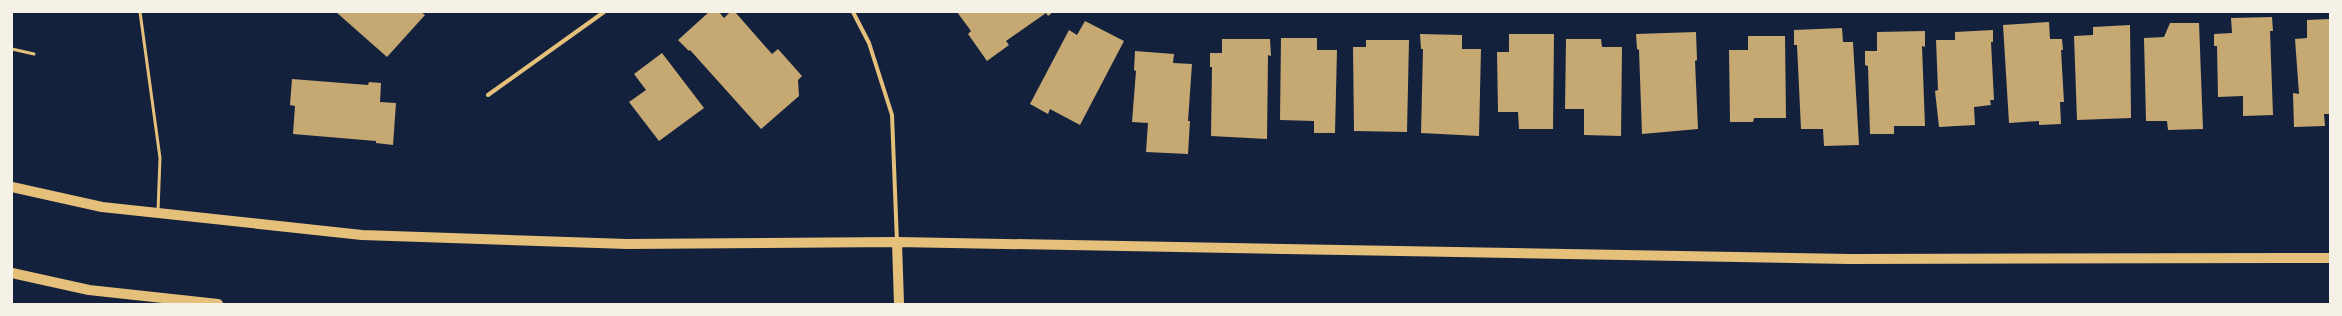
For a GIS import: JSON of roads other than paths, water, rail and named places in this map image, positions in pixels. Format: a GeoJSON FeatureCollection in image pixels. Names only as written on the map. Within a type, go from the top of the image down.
{"type":"FeatureCollection","features":[{"type":"Feature","properties":{"kind":"main road"},"geometry":{"type":"LineString","coordinates":[[12,187],[102,207],[362,235],[627,244],[897,242],[1850,259],[2330,258]]}},
{"type":"Feature","properties":{"kind":"main road"},"geometry":{"type":"LineString","coordinates":[[897,242],[899,304]]}},
{"type":"Feature","properties":{"kind":"main road"},"geometry":{"type":"LineString","coordinates":[[12,273],[89,290],[218,304]]}},
{"type":"Feature","properties":{"kind":"street"},"geometry":{"type":"LineString","coordinates":[[488,95],[604,12]]}},
{"type":"Feature","properties":{"kind":"street"},"geometry":{"type":"LineString","coordinates":[[853,12],[869,43],[892,115],[897,242]]}},
{"type":"Feature","properties":{"kind":"lane"},"geometry":{"type":"LineString","coordinates":[[140,12],[160,158],[158,213]]}},
{"type":"Feature","properties":{"kind":"lane"},"geometry":{"type":"LineString","coordinates":[[12,49],[34,54]]}}]}
